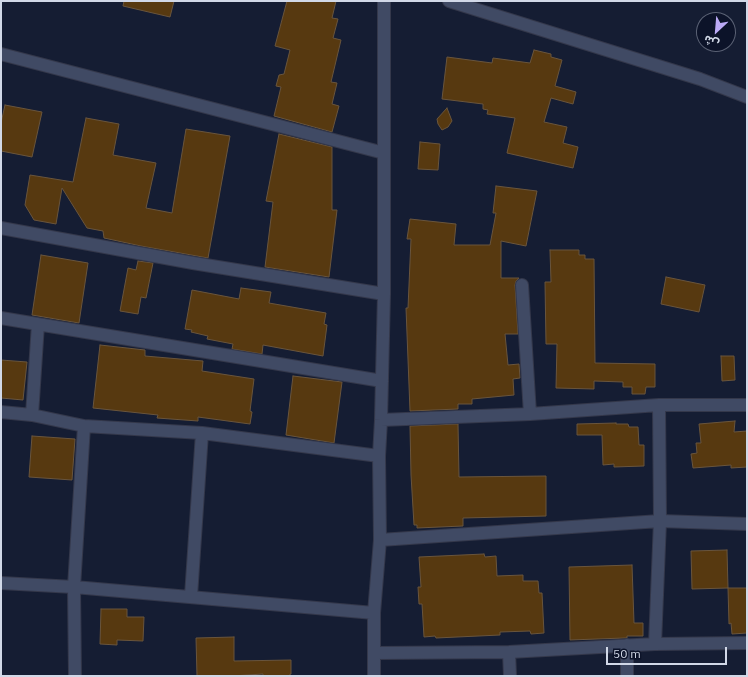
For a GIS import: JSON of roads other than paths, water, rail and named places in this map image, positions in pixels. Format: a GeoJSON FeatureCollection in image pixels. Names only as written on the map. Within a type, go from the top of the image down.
{"type":"FeatureCollection","features":[{"type":"Feature","properties":{"kind":"street"},"geometry":{"type":"LineString","coordinates":[[374,676],[374,613],[380,540],[379,456],[384,294],[384,1]]}},
{"type":"Feature","properties":{"kind":"street"},"geometry":{"type":"LineString","coordinates":[[449,1],[700,79],[747,97]]}},
{"type":"Feature","properties":{"kind":"street"},"geometry":{"type":"LineString","coordinates":[[1,54],[384,153]]}},
{"type":"Feature","properties":{"kind":"street"},"geometry":{"type":"LineString","coordinates":[[1,228],[384,294]]}},
{"type":"Feature","properties":{"kind":"street"},"geometry":{"type":"LineString","coordinates":[[522,285],[530,414]]}},
{"type":"Feature","properties":{"kind":"street"},"geometry":{"type":"LineString","coordinates":[[1,318],[382,381]]}},
{"type":"Feature","properties":{"kind":"street"},"geometry":{"type":"LineString","coordinates":[[32,415],[38,324]]}},
{"type":"Feature","properties":{"kind":"street"},"geometry":{"type":"LineString","coordinates":[[655,644],[660,521],[659,405]]}},
{"type":"Feature","properties":{"kind":"street"},"geometry":{"type":"LineString","coordinates":[[381,420],[530,414],[659,405],[747,405]]}},
{"type":"Feature","properties":{"kind":"street"},"geometry":{"type":"LineString","coordinates":[[1,412],[32,415],[84,426],[202,433],[379,456]]}},
{"type":"Feature","properties":{"kind":"street"},"geometry":{"type":"LineString","coordinates":[[75,676],[74,586],[84,426]]}},
{"type":"Feature","properties":{"kind":"street"},"geometry":{"type":"LineString","coordinates":[[191,596],[202,433]]}},
{"type":"Feature","properties":{"kind":"street"},"geometry":{"type":"LineString","coordinates":[[380,540],[660,521],[747,524]]}},
{"type":"Feature","properties":{"kind":"street"},"geometry":{"type":"LineString","coordinates":[[1,583],[74,586],[374,613]]}},
{"type":"Feature","properties":{"kind":"street"},"geometry":{"type":"LineString","coordinates":[[374,653],[509,652],[627,645],[747,643]]}},
{"type":"Feature","properties":{"kind":"street"},"geometry":{"type":"LineString","coordinates":[[627,645],[627,676]]}},
{"type":"Feature","properties":{"kind":"street"},"geometry":{"type":"LineString","coordinates":[[509,652],[510,676]]}}]}
